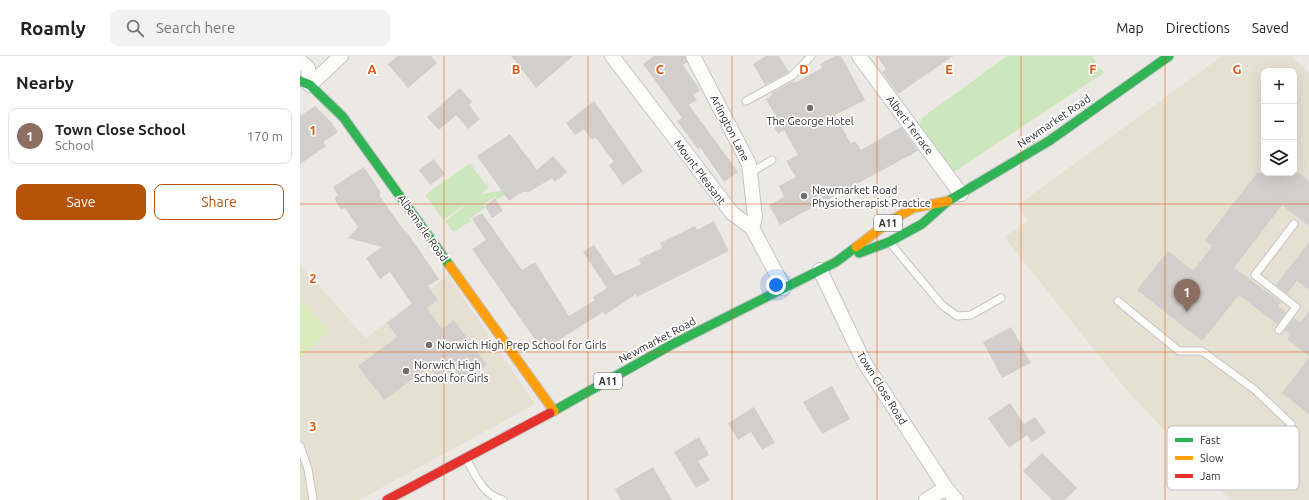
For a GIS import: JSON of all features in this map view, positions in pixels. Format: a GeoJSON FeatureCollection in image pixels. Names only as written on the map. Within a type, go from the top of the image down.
{"type":"FeatureCollection","features":[{"type":"Feature","properties":{"kind":"main road","name":"Newmarket Road"},"geometry":{"type":"LineString","coordinates":[[387,500],[554,411],[671,345],[836,262],[889,242],[922,224],[948,201],[1049,141],[1169,56]]}},
{"type":"Feature","properties":{"kind":"main road","name":"Albemarle Road"},"geometry":{"type":"LineString","coordinates":[[303,84],[343,117],[554,411]]}},
{"type":"Feature","properties":{"kind":"main road","name":"Newmarket Road"},"geometry":{"type":"LineString","coordinates":[[836,262],[889,222],[913,208],[948,201]]}},
{"type":"Feature","properties":{"kind":"street"},"geometry":{"type":"LineString","coordinates":[[303,84],[341,56]]}},
{"type":"Feature","properties":{"kind":"street","name":"Mount Pleasant"},"geometry":{"type":"LineString","coordinates":[[612,56],[732,213],[752,228],[784,288]]}},
{"type":"Feature","properties":{"kind":"street","name":"Arlington Lane"},"geometry":{"type":"LineString","coordinates":[[693,56],[749,164],[755,217],[752,228]]}},
{"type":"Feature","properties":{"kind":"street","name":"Albert Terrace"},"geometry":{"type":"LineString","coordinates":[[862,57],[961,194]]}},
{"type":"Feature","properties":{"kind":"street"},"geometry":{"type":"LineString","coordinates":[[300,61],[308,68],[303,84]]}},
{"type":"Feature","properties":{"kind":"street","name":"Town Close Road"},"geometry":{"type":"LineString","coordinates":[[820,270],[864,362],[946,488],[956,500]]}},
{"type":"Feature","properties":{"kind":"street"},"geometry":{"type":"LineString","coordinates":[[926,500],[946,488]]}},
{"type":"Feature","properties":{"kind":"lane"},"geometry":{"type":"LineString","coordinates":[[746,101],[792,76],[811,56]]}},
{"type":"Feature","properties":{"kind":"lane"},"geometry":{"type":"LineString","coordinates":[[750,173],[772,160]]}},
{"type":"Feature","properties":{"kind":"lane"},"geometry":{"type":"LineString","coordinates":[[1280,330],[1296,307],[1255,275],[1294,224]]}},
{"type":"Feature","properties":{"kind":"lane"},"geometry":{"type":"LineString","coordinates":[[889,242],[942,305],[957,316],[971,315],[1001,298]]}},
{"type":"Feature","properties":{"kind":"lane"},"geometry":{"type":"LineString","coordinates":[[1118,301],[1179,351],[1202,351],[1255,390],[1291,424]]}},
{"type":"Feature","properties":{"kind":"lane"},"geometry":{"type":"LineString","coordinates":[[300,446],[308,469],[313,500]]}},
{"type":"Feature","properties":{"kind":"lane"},"geometry":{"type":"LineString","coordinates":[[466,458],[482,487],[496,499],[503,500]]}},
{"type":"Feature","properties":{"kind":"shaded area"},"geometry":{"type":"Polygon","coordinates":[[[1222,56],[1291,56],[1309,72],[1309,500],[1230,500],[1221,490],[1299,490],[1299,426],[1167,426],[1167,433],[1124,387],[1004,237],[1028,221],[1018,205],[1222,56]]]}},
{"type":"Feature","properties":{"kind":"shaded area","name":"Norwich High School for Girls"},"geometry":{"type":"Polygon","coordinates":[[[300,265],[366,338],[448,275],[535,404],[359,500],[300,500],[300,265]]]}},
{"type":"Feature","properties":{"kind":"green space"},"geometry":{"type":"Polygon","coordinates":[[[1007,56],[1092,56],[1104,73],[951,174],[921,130],[920,122],[923,117],[1007,56]]]}},
{"type":"Feature","properties":{"kind":"green space"},"geometry":{"type":"Polygon","coordinates":[[[470,163],[488,188],[481,194],[512,190],[497,200],[495,197],[483,205],[485,208],[469,219],[471,221],[453,232],[445,221],[472,200],[443,220],[425,195],[470,163]]]}},
{"type":"Feature","properties":{"kind":"green space"},"geometry":{"type":"Polygon","coordinates":[[[301,301],[329,330],[300,358],[300,302],[301,301]]]}},
{"type":"Feature","properties":{"kind":"building"},"geometry":{"type":"Polygon","coordinates":[[[398,56],[431,56],[437,63],[408,88],[388,64],[398,56]]]}},
{"type":"Feature","properties":{"kind":"building"},"geometry":{"type":"Polygon","coordinates":[[[511,56],[573,56],[536,88],[511,56]]]}},
{"type":"Feature","properties":{"kind":"building"},"geometry":{"type":"Polygon","coordinates":[[[654,56],[685,56],[687,62],[683,65],[700,90],[693,95],[697,100],[689,105],[738,172],[724,182],[700,147],[698,149],[677,121],[682,118],[643,64],[654,56]]]}},
{"type":"Feature","properties":{"kind":"building"},"geometry":{"type":"Polygon","coordinates":[[[766,56],[779,56],[789,72],[765,85],[753,64],[766,56]]]}},
{"type":"Feature","properties":{"kind":"building"},"geometry":{"type":"Polygon","coordinates":[[[835,56],[841,56],[865,100],[835,115],[851,144],[855,141],[861,150],[901,127],[918,151],[780,225],[769,205],[784,197],[779,186],[796,177],[786,161],[798,155],[784,130],[778,134],[772,123],[778,120],[766,99],[772,95],[771,93],[794,81],[795,83],[822,68],[820,64],[835,56]]]}},
{"type":"Feature","properties":{"kind":"building"},"geometry":{"type":"Polygon","coordinates":[[[877,56],[953,56],[898,94],[882,72],[886,69],[877,56]]]}},
{"type":"Feature","properties":{"kind":"building"},"geometry":{"type":"Polygon","coordinates":[[[460,88],[472,102],[469,105],[480,119],[468,129],[456,115],[439,130],[427,117],[460,88]]]}},
{"type":"Feature","properties":{"kind":"building"},"geometry":{"type":"Polygon","coordinates":[[[594,101],[643,171],[623,185],[609,165],[614,162],[596,138],[591,139],[584,129],[575,135],[566,123],[594,101]]]}},
{"type":"Feature","properties":{"kind":"building"},"geometry":{"type":"Polygon","coordinates":[[[315,106],[331,122],[338,132],[323,142],[326,146],[300,164],[300,116],[315,106]]]}},
{"type":"Feature","properties":{"kind":"building"},"geometry":{"type":"Polygon","coordinates":[[[510,134],[537,170],[553,156],[567,172],[555,182],[552,178],[529,192],[522,192],[509,201],[477,156],[510,134]]]}},
{"type":"Feature","properties":{"kind":"building"},"geometry":{"type":"Polygon","coordinates":[[[434,159],[445,174],[430,185],[419,170],[434,159]]]}},
{"type":"Feature","properties":{"kind":"building"},"geometry":{"type":"Polygon","coordinates":[[[364,167],[381,193],[379,195],[439,279],[428,286],[438,300],[427,308],[442,329],[454,320],[487,365],[464,382],[454,369],[439,380],[429,367],[384,400],[358,366],[397,337],[387,323],[412,304],[390,272],[380,279],[366,258],[382,247],[348,238],[358,227],[345,208],[341,210],[334,198],[338,195],[333,187],[364,167]]]}},
{"type":"Feature","properties":{"kind":"building"},"geometry":{"type":"Polygon","coordinates":[[[1257,173],[1261,173],[1261,176],[1297,176],[1297,173],[1299,173],[1309,181],[1309,226],[1282,205],[1234,268],[1281,302],[1278,306],[1286,312],[1277,324],[1239,295],[1202,341],[1137,290],[1168,251],[1193,271],[1212,246],[1205,240],[1257,173]]]}},
{"type":"Feature","properties":{"kind":"building"},"geometry":{"type":"Polygon","coordinates":[[[495,198],[503,211],[492,218],[485,206],[495,198]]]}},
{"type":"Feature","properties":{"kind":"building"},"geometry":{"type":"Polygon","coordinates":[[[482,213],[522,270],[535,262],[569,316],[595,300],[593,297],[607,288],[583,252],[594,245],[615,276],[641,264],[639,259],[662,248],[660,243],[695,226],[697,230],[714,221],[729,251],[637,297],[636,294],[605,315],[603,312],[543,351],[472,249],[486,240],[472,219],[482,213]]]}},
{"type":"Feature","properties":{"kind":"building"},"geometry":{"type":"Polygon","coordinates":[[[1309,242],[1309,290],[1297,281],[1287,294],[1276,285],[1309,242]]]}},
{"type":"Feature","properties":{"kind":"building"},"geometry":{"type":"Polygon","coordinates":[[[1309,311],[1309,356],[1287,339],[1291,334],[1285,330],[1294,318],[1300,323],[1309,311]]]}},
{"type":"Feature","properties":{"kind":"building"},"geometry":{"type":"Polygon","coordinates":[[[1011,327],[1031,363],[1002,378],[983,342],[1011,327]]]}},
{"type":"Feature","properties":{"kind":"building"},"geometry":{"type":"Polygon","coordinates":[[[1309,358],[1309,414],[1282,393],[1309,358]]]}},
{"type":"Feature","properties":{"kind":"building"},"geometry":{"type":"Polygon","coordinates":[[[832,386],[850,419],[822,434],[803,402],[832,386]]]}},
{"type":"Feature","properties":{"kind":"building"},"geometry":{"type":"Polygon","coordinates":[[[1010,403],[1024,424],[1035,417],[1046,433],[1032,442],[1027,435],[1009,448],[988,418],[1010,403]]]}},
{"type":"Feature","properties":{"kind":"building"},"geometry":{"type":"Polygon","coordinates":[[[754,407],[775,443],[762,450],[751,432],[738,440],[728,423],[754,407]]]}},
{"type":"Feature","properties":{"kind":"building"},"geometry":{"type":"Polygon","coordinates":[[[699,437],[709,455],[698,461],[710,480],[696,488],[674,452],[699,437]]]}},
{"type":"Feature","properties":{"kind":"building"},"geometry":{"type":"Polygon","coordinates":[[[1042,453],[1077,488],[1065,500],[1052,500],[1023,471],[1042,453]]]}},
{"type":"Feature","properties":{"kind":"building"},"geometry":{"type":"Polygon","coordinates":[[[653,467],[672,500],[621,500],[615,489],[653,467]]]}},
{"type":"Feature","properties":{"kind":"traffic: fast"},"geometry":{"type":"LineString","coordinates":[[859,253],[889,242],[922,224],[948,201],[1049,141],[1169,56]]}},
{"type":"Feature","properties":{"kind":"traffic: fast"},"geometry":{"type":"LineString","coordinates":[[300,81],[310,85],[343,117],[450,266]]}},
{"type":"Feature","properties":{"kind":"traffic: fast"},"geometry":{"type":"LineString","coordinates":[[550,413],[671,345],[836,262],[856,247]]}},
{"type":"Feature","properties":{"kind":"traffic: slow"},"geometry":{"type":"LineString","coordinates":[[856,247],[889,222],[913,208],[948,201]]}},
{"type":"Feature","properties":{"kind":"traffic: slow"},"geometry":{"type":"LineString","coordinates":[[450,266],[554,411]]}},
{"type":"Feature","properties":{"kind":"traffic: jam"},"geometry":{"type":"LineString","coordinates":[[387,500],[550,413]]}},
{"type":"Feature","properties":{"kind":"place","name":"The George Hotel"},"geometry":{"type":"Point","coordinates":[810,108]}},
{"type":"Feature","properties":{"kind":"place","name":"Newmarket Road Physiotherapist Practice"},"geometry":{"type":"Point","coordinates":[804,196]}},
{"type":"Feature","properties":{"kind":"place","name":"Town Close School"},"geometry":{"type":"Point","coordinates":[1187,312]}},
{"type":"Feature","properties":{"kind":"place","name":"Norwich High Prep School for Girls"},"geometry":{"type":"Point","coordinates":[429,345]}},
{"type":"Feature","properties":{"kind":"place","name":"Norwich High School for Girls"},"geometry":{"type":"Point","coordinates":[406,371]}}]}
